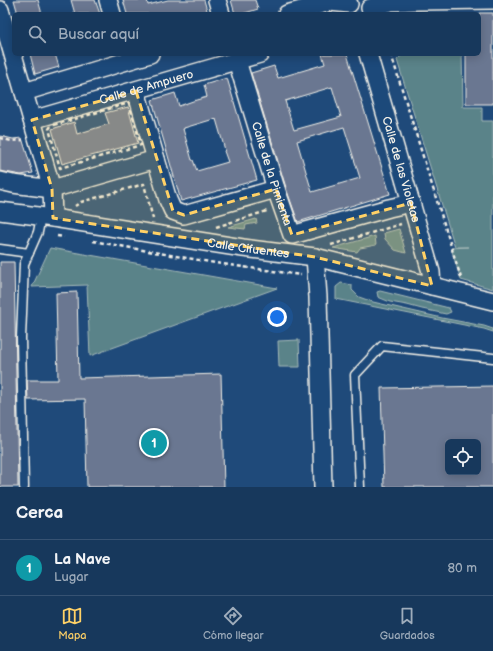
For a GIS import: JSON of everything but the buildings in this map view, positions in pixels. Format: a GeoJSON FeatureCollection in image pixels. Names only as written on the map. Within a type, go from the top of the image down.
{"type":"FeatureCollection","features":[{"type":"Feature","properties":{"kind":"street"},"geometry":{"type":"LineString","coordinates":[[108,0],[111,12]]}},
{"type":"Feature","properties":{"kind":"street"},"geometry":{"type":"LineString","coordinates":[[217,0],[220,12]]}},
{"type":"Feature","properties":{"kind":"street"},"geometry":{"type":"LineString","coordinates":[[294,12],[330,2],[357,5],[404,1],[493,0]]}},
{"type":"Feature","properties":{"kind":"street"},"geometry":{"type":"LineString","coordinates":[[0,10],[4,36],[24,92],[52,189],[47,217]]}},
{"type":"Feature","properties":{"kind":"street"},"geometry":{"type":"LineString","coordinates":[[24,92],[125,58],[138,56]]}},
{"type":"Feature","properties":{"kind":"street","name":"Calle de Ampuero"},"geometry":{"type":"LineString","coordinates":[[32,120],[253,56]]}},
{"type":"Feature","properties":{"kind":"street","name":"Calle de las Violetas"},"geometry":{"type":"LineString","coordinates":[[369,56],[431,272],[432,286]]}},
{"type":"Feature","properties":{"kind":"street","name":"Calle de la Pimienta"},"geometry":{"type":"LineString","coordinates":[[237,61],[276,189],[292,235],[411,203]]}},
{"type":"Feature","properties":{"kind":"street"},"geometry":{"type":"LineString","coordinates":[[136,91],[168,200],[173,211],[184,215],[276,189]]}},
{"type":"Feature","properties":{"kind":"street"},"geometry":{"type":"LineString","coordinates":[[0,181],[52,189],[156,159]]}},
{"type":"Feature","properties":{"kind":"street","name":"Calle Cifuentes"},"geometry":{"type":"LineString","coordinates":[[0,211],[229,246],[320,252],[432,286],[493,301]]}},
{"type":"Feature","properties":{"kind":"street"},"geometry":{"type":"LineString","coordinates":[[320,252],[318,305],[323,487]]}},
{"type":"Feature","properties":{"kind":"lane"},"geometry":{"type":"LineString","coordinates":[[24,487],[21,338],[24,264],[38,232],[47,217]]}},
{"type":"Feature","properties":{"kind":"lane"},"geometry":{"type":"LineString","coordinates":[[0,249],[29,253]]}},
{"type":"Feature","properties":{"kind":"lane"},"geometry":{"type":"LineString","coordinates":[[360,487],[355,375],[382,346],[493,358]]}},
{"type":"Feature","properties":{"kind":"path"},"geometry":{"type":"LineString","coordinates":[[392,56],[461,280]]}},
{"type":"Feature","properties":{"kind":"path"},"geometry":{"type":"LineString","coordinates":[[51,136],[60,168],[141,145],[131,110]]}},
{"type":"Feature","properties":{"kind":"path"},"geometry":{"type":"LineString","coordinates":[[0,138],[11,141],[23,140]]}},
{"type":"Feature","properties":{"kind":"path"},"geometry":{"type":"LineString","coordinates":[[73,207],[81,202],[144,184],[153,220]]}},
{"type":"Feature","properties":{"kind":"path"},"geometry":{"type":"LineString","coordinates":[[212,229],[267,211],[270,218]]}},
{"type":"Feature","properties":{"kind":"path"},"geometry":{"type":"LineString","coordinates":[[320,252],[402,224]]}},
{"type":"Feature","properties":{"kind":"path"},"geometry":{"type":"LineString","coordinates":[[57,236],[71,238]]}},
{"type":"Feature","properties":{"kind":"path"},"geometry":{"type":"LineString","coordinates":[[92,241],[215,263],[303,276]]}},
{"type":"Feature","properties":{"kind":"highlighted area"},"geometry":{"type":"Polygon","coordinates":[[[136,91],[173,211],[184,215],[276,189],[292,235],[411,203],[432,286],[315,257],[53,218],[52,189],[32,120],[136,91]]]}},
{"type":"Feature","properties":{"kind":"green space"},"geometry":{"type":"Polygon","coordinates":[[[401,56],[462,56],[463,107],[482,107],[482,121],[493,121],[493,289],[461,280],[451,248],[468,247],[455,247],[397,60],[401,56]]]}},
{"type":"Feature","properties":{"kind":"green space"},"geometry":{"type":"Polygon","coordinates":[[[256,219],[257,223],[246,225],[245,229],[228,227],[256,219]]]}},
{"type":"Feature","properties":{"kind":"green space"},"geometry":{"type":"Polygon","coordinates":[[[399,229],[406,253],[395,250],[385,239],[384,233],[399,229]]]}},
{"type":"Feature","properties":{"kind":"green space"},"geometry":{"type":"Polygon","coordinates":[[[375,236],[376,245],[360,248],[357,252],[333,248],[375,236]]]}},
{"type":"Feature","properties":{"kind":"green space"},"geometry":{"type":"Polygon","coordinates":[[[50,248],[277,288],[90,356],[87,285],[32,287],[50,248]]]}},
{"type":"Feature","properties":{"kind":"green space"},"geometry":{"type":"Polygon","coordinates":[[[341,283],[352,285],[352,290],[359,297],[373,302],[484,326],[493,329],[493,332],[336,299],[336,287],[341,283]]]}},
{"type":"Feature","properties":{"kind":"green space"},"geometry":{"type":"Polygon","coordinates":[[[380,291],[449,308],[451,312],[446,314],[390,302],[378,297],[377,292],[380,291]]]}},
{"type":"Feature","properties":{"kind":"green space"},"geometry":{"type":"Polygon","coordinates":[[[299,340],[300,367],[279,367],[278,341],[299,340]]]}},
{"type":"Feature","properties":{"kind":"place","name":"La Nave"},"geometry":{"type":"Point","coordinates":[154,443]}}]}
